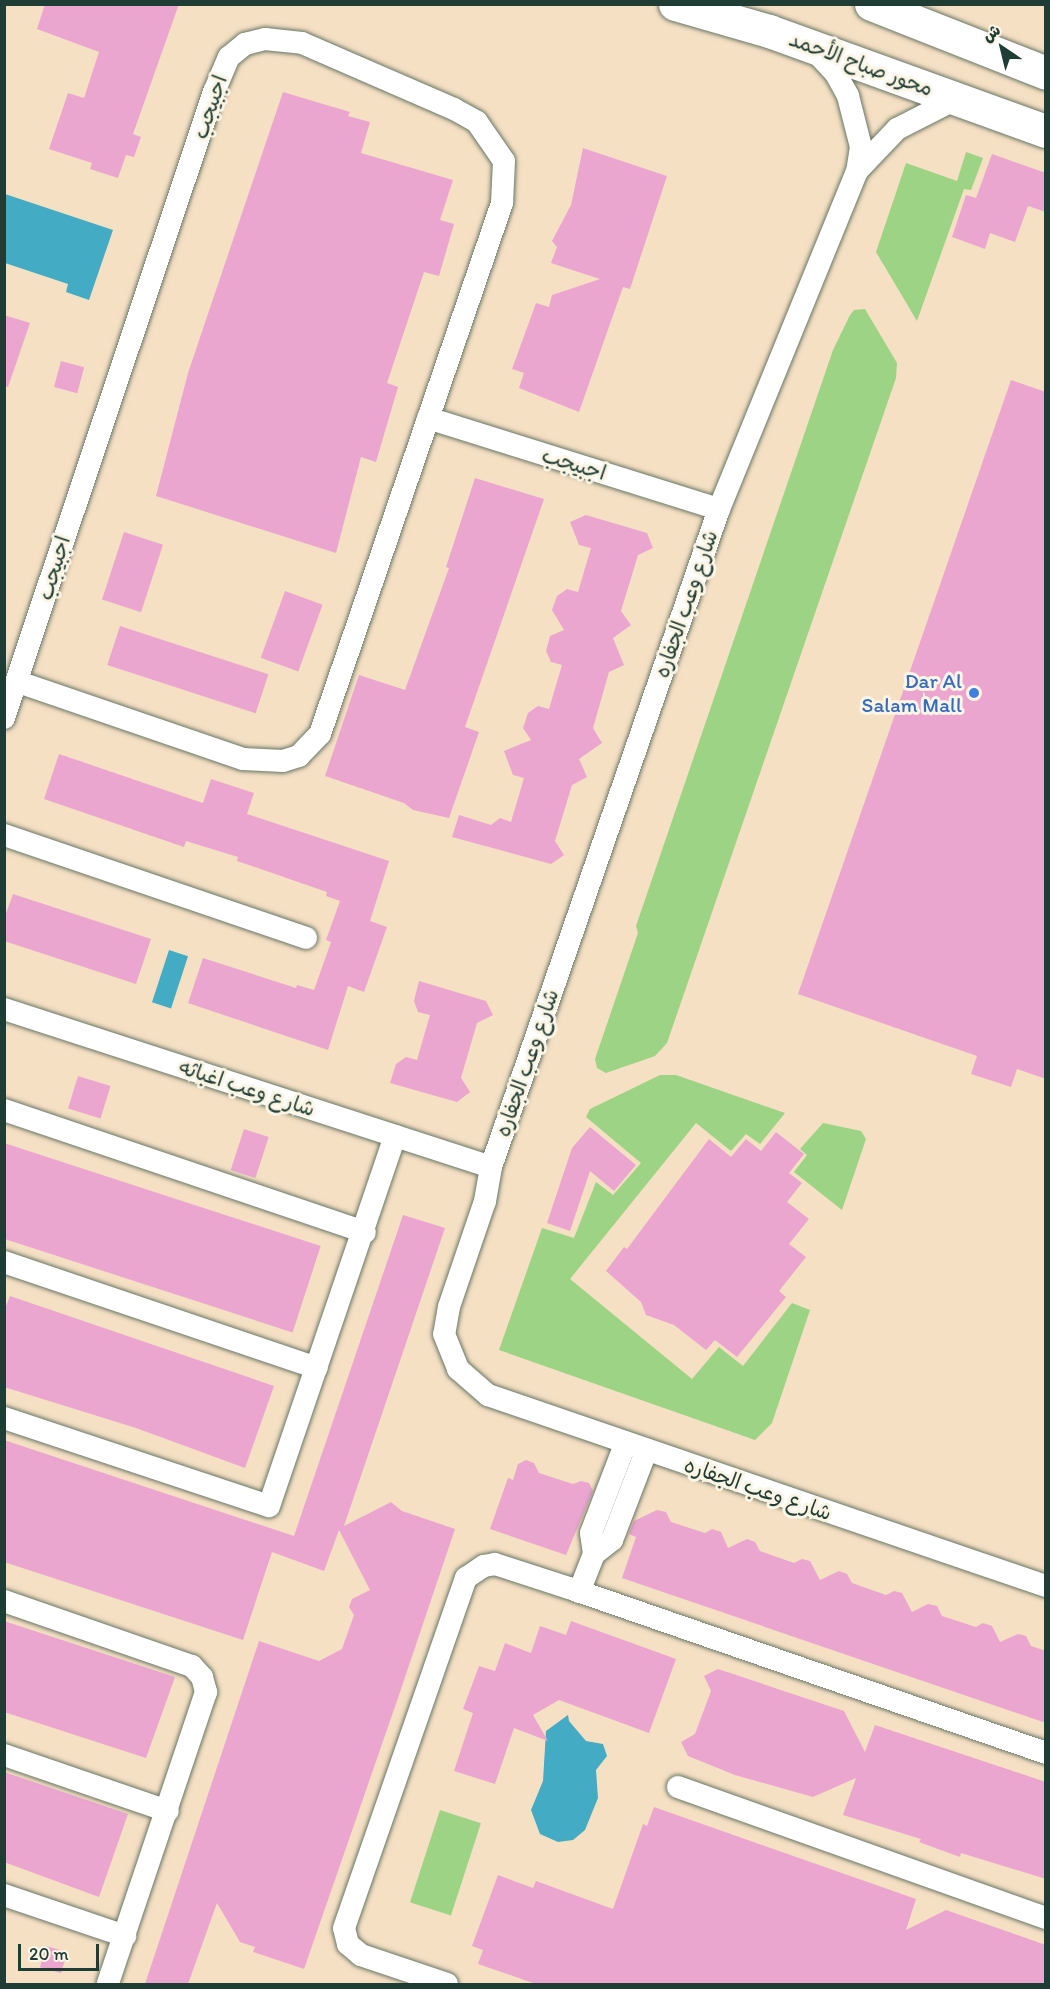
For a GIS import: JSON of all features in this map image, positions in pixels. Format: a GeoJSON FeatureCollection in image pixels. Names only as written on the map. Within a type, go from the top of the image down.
{"type":"FeatureCollection","features":[{"type":"Feature","properties":{"kind":"main road","name":"محور صباح الأحمد"},"geometry":{"type":"LineString","coordinates":[[675,4],[808,45],[1046,131]]}},
{"type":"Feature","properties":{"kind":"main road"},"geometry":{"type":"LineString","coordinates":[[871,4],[1046,73]]}},
{"type":"Feature","properties":{"kind":"street","name":"اجبيجب"},"geometry":{"type":"LineString","coordinates":[[4,718],[18,682],[213,92],[229,57],[245,44],[281,39],[302,44],[454,109],[477,123],[499,150],[504,162],[502,203],[329,715],[320,734],[299,756],[267,762],[243,759],[18,682]]}},
{"type":"Feature","properties":{"kind":"street","name":"شارع وعب الجفاره"},"geometry":{"type":"LineString","coordinates":[[808,45],[836,74],[848,96],[861,147],[857,171],[719,509],[490,1167],[479,1222],[449,1307],[444,1334],[449,1353],[472,1386],[488,1395],[1046,1586]]}},
{"type":"Feature","properties":{"kind":"street","name":"شارع وعب الجفاره"},"geometry":{"type":"LineString","coordinates":[[857,171],[897,129],[956,99]]}},
{"type":"Feature","properties":{"kind":"street","name":"اجبيجب"},"geometry":{"type":"LineString","coordinates":[[428,418],[719,509]]}},
{"type":"Feature","properties":{"kind":"street"},"geometry":{"type":"LineString","coordinates":[[4,835],[306,938]]}},
{"type":"Feature","properties":{"kind":"street","name":"شارع وعب اغباثه"},"geometry":{"type":"LineString","coordinates":[[4,1009],[490,1167]]}},
{"type":"Feature","properties":{"kind":"street"},"geometry":{"type":"LineString","coordinates":[[4,1110],[365,1232]]}},
{"type":"Feature","properties":{"kind":"street"},"geometry":{"type":"LineString","coordinates":[[4,1418],[265,1507],[271,1502],[365,1232],[395,1136]]}},
{"type":"Feature","properties":{"kind":"street"},"geometry":{"type":"LineString","coordinates":[[4,1262],[317,1368]]}},
{"type":"Feature","properties":{"kind":"street"},"geometry":{"type":"LineString","coordinates":[[579,1592],[594,1554],[591,1533],[636,1445]]}},
{"type":"Feature","properties":{"kind":"street"},"geometry":{"type":"LineString","coordinates":[[447,1984],[360,1955],[348,1944],[344,1928],[466,1578],[475,1570],[495,1564],[1046,1753]]}},
{"type":"Feature","properties":{"kind":"street"},"geometry":{"type":"LineString","coordinates":[[4,1601],[178,1660],[192,1666],[202,1677],[206,1692],[204,1707],[108,1984]]}},
{"type":"Feature","properties":{"kind":"street"},"geometry":{"type":"LineString","coordinates":[[4,1755],[168,1811]]}},
{"type":"Feature","properties":{"kind":"street"},"geometry":{"type":"LineString","coordinates":[[678,1787],[1046,1918]]}},
{"type":"Feature","properties":{"kind":"street"},"geometry":{"type":"LineString","coordinates":[[4,1895],[125,1935]]}},
{"type":"Feature","properties":{"kind":"green space"},"geometry":{"type":"Polygon","coordinates":[[[966,152],[983,158],[971,190],[964,189],[917,321],[876,252],[906,163],[957,181],[966,152]]]}},
{"type":"Feature","properties":{"kind":"green space"},"geometry":{"type":"Polygon","coordinates":[[[865,309],[897,363],[896,378],[667,1043],[655,1056],[606,1073],[597,1068],[595,1059],[638,933],[636,926],[833,350],[850,315],[854,310],[865,309]]]}},
{"type":"Feature","properties":{"kind":"green space"},"geometry":{"type":"Polygon","coordinates":[[[660,1075],[676,1075],[785,1113],[760,1144],[746,1134],[731,1151],[696,1123],[570,1279],[692,1379],[719,1347],[743,1366],[792,1303],[810,1310],[772,1423],[755,1440],[499,1350],[542,1228],[574,1238],[596,1182],[613,1195],[641,1163],[586,1117],[590,1109],[660,1075]]]}},
{"type":"Feature","properties":{"kind":"green space"},"geometry":{"type":"Polygon","coordinates":[[[823,1123],[861,1131],[866,1139],[842,1210],[794,1172],[807,1155],[800,1149],[823,1123]]]}},
{"type":"Feature","properties":{"kind":"green space"},"geometry":{"type":"Polygon","coordinates":[[[440,1810],[481,1823],[451,1916],[410,1902],[440,1810]]]}},
{"type":"Feature","properties":{"kind":"water"},"geometry":{"type":"Polygon","coordinates":[[[5,194],[113,230],[89,300],[66,292],[68,284],[5,263],[5,194]]]}},
{"type":"Feature","properties":{"kind":"water"},"geometry":{"type":"Polygon","coordinates":[[[169,950],[188,956],[171,1008],[152,1002],[169,950]]]}},
{"type":"Feature","properties":{"kind":"water"},"geometry":{"type":"Polygon","coordinates":[[[568,1715],[569,1721],[586,1741],[603,1744],[607,1756],[596,1770],[598,1798],[585,1830],[573,1840],[558,1842],[540,1834],[531,1810],[543,1781],[546,1731],[568,1715]]]}},
{"type":"Feature","properties":{"kind":"building"},"geometry":{"type":"Polygon","coordinates":[[[45,4],[179,4],[133,134],[141,137],[134,157],[126,155],[118,178],[90,169],[92,163],[49,149],[68,93],[84,98],[99,52],[37,29],[45,4]]]}},
{"type":"Feature","properties":{"kind":"building"},"geometry":{"type":"Polygon","coordinates":[[[283,92],[350,112],[348,116],[370,122],[361,153],[453,180],[440,220],[454,224],[439,276],[424,272],[387,383],[398,387],[376,462],[361,457],[336,553],[156,496],[188,373],[283,92]]]}},
{"type":"Feature","properties":{"kind":"building"},"geometry":{"type":"Polygon","coordinates":[[[583,148],[667,176],[630,289],[623,287],[579,412],[519,388],[524,373],[512,369],[536,303],[549,307],[552,295],[600,279],[551,263],[557,247],[552,241],[571,205],[583,148]]]}},
{"type":"Feature","properties":{"kind":"building"},"geometry":{"type":"Polygon","coordinates":[[[992,154],[1046,173],[1046,212],[1028,206],[1015,242],[990,233],[985,249],[952,237],[966,195],[976,198],[992,154]]]}},
{"type":"Feature","properties":{"kind":"building"},"geometry":{"type":"Polygon","coordinates":[[[4,315],[30,323],[8,387],[4,386],[4,315]]]}},
{"type":"Feature","properties":{"kind":"building"},"geometry":{"type":"Polygon","coordinates":[[[61,361],[84,367],[77,393],[54,387],[61,361]]]}},
{"type":"Feature","properties":{"kind":"building","name":"Dar Al Salam Mall"},"geometry":{"type":"Polygon","coordinates":[[[1011,380],[1046,392],[1046,1079],[1017,1069],[1011,1087],[971,1074],[977,1056],[798,994],[1011,380]]]}},
{"type":"Feature","properties":{"kind":"building"},"geometry":{"type":"Polygon","coordinates":[[[475,478],[544,499],[465,727],[479,732],[449,818],[413,810],[404,803],[325,776],[359,675],[405,690],[449,568],[446,567],[475,478]]]}},
{"type":"Feature","properties":{"kind":"building"},"geometry":{"type":"Polygon","coordinates":[[[586,515],[647,533],[653,548],[638,555],[621,611],[631,625],[613,638],[624,665],[609,672],[593,728],[602,743],[579,759],[587,777],[572,785],[555,841],[564,855],[551,864],[452,837],[459,815],[491,825],[500,818],[511,822],[524,778],[513,775],[504,751],[531,740],[523,728],[528,713],[538,706],[549,709],[562,665],[551,662],[546,651],[550,636],[564,630],[552,610],[557,596],[567,589],[578,592],[591,548],[579,545],[570,522],[586,515]]]}},
{"type":"Feature","properties":{"kind":"building"},"geometry":{"type":"Polygon","coordinates":[[[124,532],[163,545],[141,612],[102,600],[124,532]]]}},
{"type":"Feature","properties":{"kind":"building"},"geometry":{"type":"Polygon","coordinates":[[[285,591],[323,605],[298,671],[261,658],[285,591]]]}},
{"type":"Feature","properties":{"kind":"building"},"geometry":{"type":"Polygon","coordinates":[[[120,626],[268,674],[256,713],[107,665],[120,626]]]}},
{"type":"Feature","properties":{"kind":"building"},"geometry":{"type":"Polygon","coordinates":[[[59,754],[203,803],[211,779],[254,793],[247,814],[389,861],[370,921],[387,927],[364,992],[348,986],[328,1050],[188,1003],[203,958],[296,988],[297,985],[314,990],[331,942],[326,940],[340,901],[326,896],[327,892],[237,861],[238,857],[186,841],[184,847],[44,799],[59,754]]]}},
{"type":"Feature","properties":{"kind":"building"},"geometry":{"type":"Polygon","coordinates":[[[13,894],[151,939],[136,984],[4,941],[4,919],[13,894]]]}},
{"type":"Feature","properties":{"kind":"building"},"geometry":{"type":"Polygon","coordinates":[[[419,981],[486,1001],[493,1015],[477,1023],[461,1078],[470,1092],[457,1102],[390,1083],[396,1064],[406,1057],[417,1060],[430,1015],[418,1012],[414,1001],[419,981]]]}},
{"type":"Feature","properties":{"kind":"building"},"geometry":{"type":"Polygon","coordinates":[[[78,1076],[111,1086],[101,1118],[68,1109],[78,1076]]]}},
{"type":"Feature","properties":{"kind":"building"},"geometry":{"type":"Polygon","coordinates":[[[590,1127],[636,1165],[614,1191],[590,1171],[570,1231],[547,1223],[572,1148],[590,1127]]]}},
{"type":"Feature","properties":{"kind":"building"},"geometry":{"type":"Polygon","coordinates":[[[244,1129],[269,1137],[255,1178],[231,1170],[244,1129]]]}},
{"type":"Feature","properties":{"kind":"building"},"geometry":{"type":"Polygon","coordinates":[[[776,1132],[804,1154],[789,1173],[802,1183],[787,1202],[809,1219],[789,1244],[806,1257],[779,1291],[786,1297],[737,1357],[715,1340],[706,1350],[674,1325],[646,1315],[641,1302],[606,1271],[624,1247],[627,1249],[709,1139],[731,1157],[746,1139],[761,1151],[776,1132]]]}},
{"type":"Feature","properties":{"kind":"building"},"geometry":{"type":"Polygon","coordinates":[[[4,1143],[321,1246],[293,1332],[4,1239],[4,1143]]]}},
{"type":"Feature","properties":{"kind":"building"},"geometry":{"type":"Polygon","coordinates":[[[403,1215],[445,1228],[344,1526],[391,1502],[402,1511],[455,1529],[304,1969],[253,1952],[255,1947],[240,1942],[217,1903],[188,1984],[145,1984],[259,1641],[319,1661],[342,1649],[354,1615],[349,1607],[352,1599],[370,1590],[339,1530],[324,1571],[272,1552],[243,1640],[4,1562],[4,1440],[294,1536],[403,1215]]]}},
{"type":"Feature","properties":{"kind":"building"},"geometry":{"type":"Polygon","coordinates":[[[10,1296],[274,1386],[245,1468],[136,1428],[4,1387],[4,1311],[10,1296]]]}},
{"type":"Feature","properties":{"kind":"building"},"geometry":{"type":"Polygon","coordinates":[[[526,1460],[534,1463],[539,1473],[573,1484],[581,1481],[589,1483],[593,1491],[566,1555],[490,1529],[508,1478],[513,1480],[518,1464],[526,1460]]]}},
{"type":"Feature","properties":{"kind":"building"},"geometry":{"type":"Polygon","coordinates":[[[657,1510],[666,1512],[671,1522],[705,1533],[712,1529],[721,1532],[728,1548],[747,1539],[755,1542],[760,1551],[794,1563],[802,1559],[810,1561],[820,1580],[839,1571],[847,1574],[852,1583],[886,1595],[894,1591],[902,1593],[912,1612],[928,1604],[937,1606],[942,1616],[976,1627],[983,1623],[992,1626],[1000,1642],[1018,1634],[1026,1636],[1031,1646],[1046,1651],[1046,1723],[622,1578],[636,1537],[629,1534],[634,1521],[657,1510]]]}},
{"type":"Feature","properties":{"kind":"building"},"geometry":{"type":"Polygon","coordinates":[[[4,1621],[175,1677],[146,1758],[4,1712],[4,1621]]]}},
{"type":"Feature","properties":{"kind":"building"},"geometry":{"type":"Polygon","coordinates":[[[571,1621],[676,1659],[649,1733],[559,1700],[533,1715],[548,1741],[514,1728],[495,1784],[454,1771],[473,1713],[463,1709],[479,1666],[495,1671],[505,1643],[531,1653],[540,1626],[566,1635],[571,1621]]]}},
{"type":"Feature","properties":{"kind":"building"},"geometry":{"type":"Polygon","coordinates":[[[718,1669],[844,1711],[865,1752],[875,1725],[1046,1782],[1046,1879],[961,1853],[960,1857],[919,1842],[921,1839],[843,1815],[856,1778],[813,1797],[735,1775],[688,1756],[681,1742],[695,1734],[711,1691],[704,1676],[718,1669]]]}},
{"type":"Feature","properties":{"kind":"building"},"geometry":{"type":"Polygon","coordinates":[[[4,1772],[128,1814],[99,1897],[4,1862],[4,1772]]]}},
{"type":"Feature","properties":{"kind":"building"},"geometry":{"type":"Polygon","coordinates":[[[654,1807],[916,1899],[906,1930],[946,1910],[1046,1945],[1046,1984],[536,1984],[478,1964],[483,1950],[472,1946],[498,1875],[533,1888],[536,1881],[613,1909],[643,1824],[647,1826],[654,1807]]]}},
{"type":"Feature","properties":{"kind":"building"},"geometry":{"type":"Polygon","coordinates":[[[46,1946],[67,1952],[61,1973],[40,1967],[46,1946]]]}},
{"type":"Feature","properties":{"kind":"place","name":"Dar Al Salam Mall"},"geometry":{"type":"Point","coordinates":[974,693]}}]}
